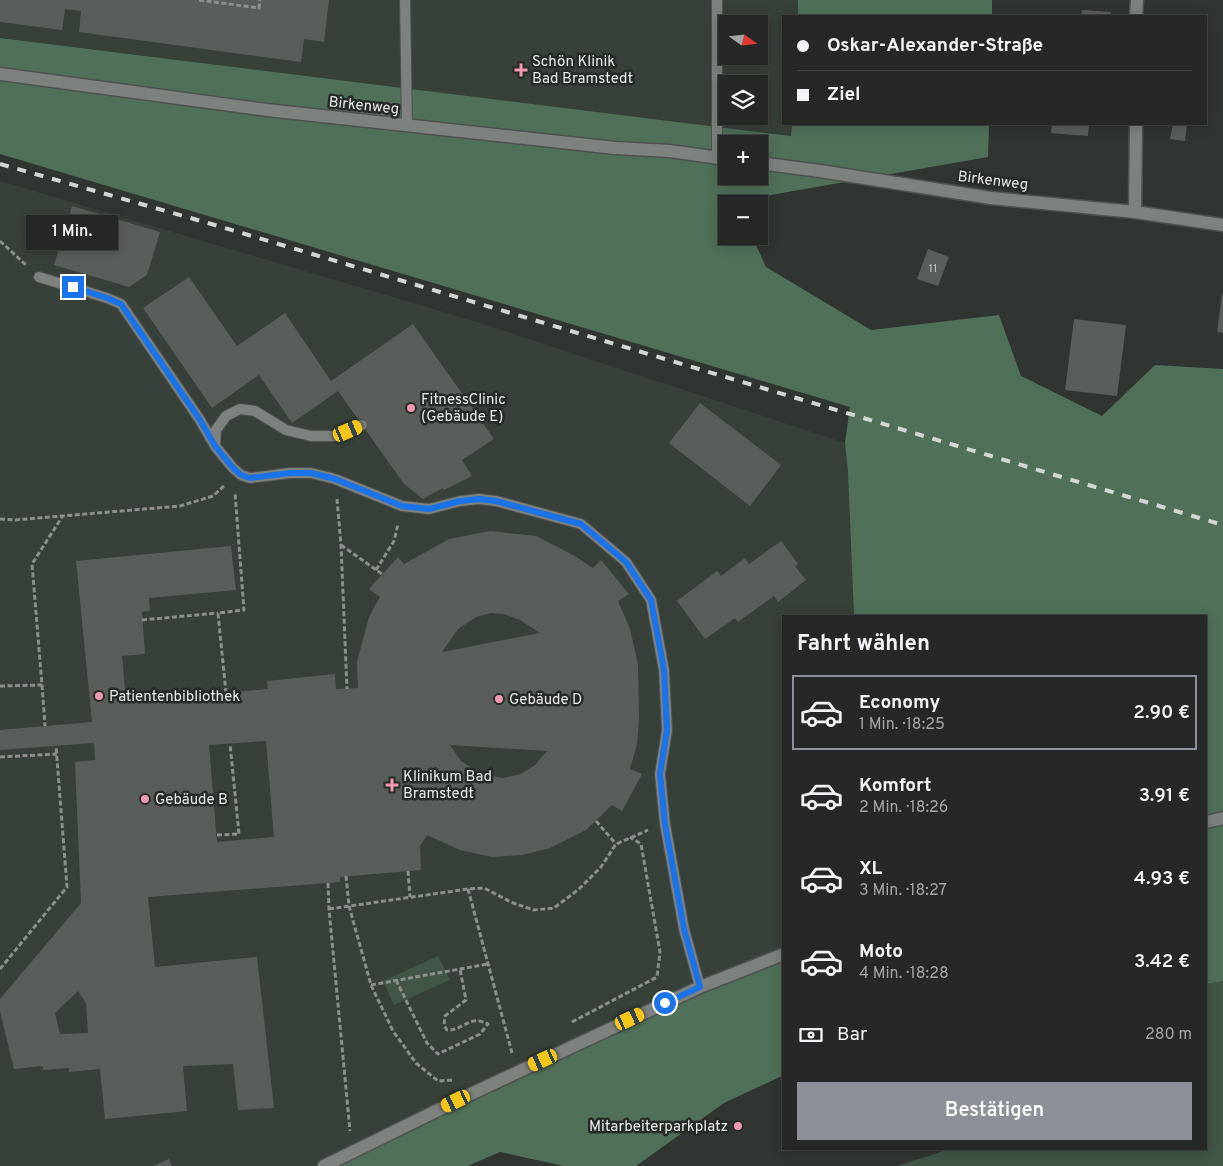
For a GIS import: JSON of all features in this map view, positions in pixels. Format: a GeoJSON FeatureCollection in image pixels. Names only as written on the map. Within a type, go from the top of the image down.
{"type":"FeatureCollection","features":[{"type":"Feature","properties":{"kind":"street"},"geometry":{"type":"LineString","coordinates":[[1136,0],[1136,15]]}},
{"type":"Feature","properties":{"kind":"street","name":"Birkenweg"},"geometry":{"type":"LineString","coordinates":[[0,74],[248,108],[718,157]]}},
{"type":"Feature","properties":{"kind":"street"},"geometry":{"type":"LineString","coordinates":[[1135,212],[1136,125]]}},
{"type":"Feature","properties":{"kind":"street","name":"Birkenweg"},"geometry":{"type":"LineString","coordinates":[[768,164],[820,170],[991,198],[1135,212],[1223,224]]}},
{"type":"Feature","properties":{"kind":"street"},"geometry":{"type":"LineString","coordinates":[[1207,822],[1223,818]]}},
{"type":"Feature","properties":{"kind":"street"},"geometry":{"type":"LineString","coordinates":[[324,1166],[352,1151],[700,987],[782,955]]}},
{"type":"Feature","properties":{"kind":"lane"},"geometry":{"type":"LineString","coordinates":[[405,0],[408,126]]}},
{"type":"Feature","properties":{"kind":"lane"},"geometry":{"type":"LineString","coordinates":[[717,0],[721,135]]}},
{"type":"Feature","properties":{"kind":"lane"},"geometry":{"type":"LineString","coordinates":[[39,277],[121,304],[237,476],[250,478],[290,473],[311,473],[335,479],[402,506],[429,509],[460,501],[479,499],[496,501],[581,524],[626,562],[651,600],[664,670],[667,730],[660,774],[667,843],[684,929],[700,987]]}},
{"type":"Feature","properties":{"kind":"lane"},"geometry":{"type":"LineString","coordinates":[[215,446],[216,430],[226,416],[240,409],[255,411],[286,430],[311,436],[334,436],[362,425]]}},
{"type":"Feature","properties":{"kind":"path"},"geometry":{"type":"LineString","coordinates":[[199,0],[259,8],[260,0]]}},
{"type":"Feature","properties":{"kind":"path"},"geometry":{"type":"LineString","coordinates":[[0,242],[39,277]]}},
{"type":"Feature","properties":{"kind":"path"},"geometry":{"type":"LineString","coordinates":[[0,519],[16,520],[180,506],[212,496],[237,476]]}},
{"type":"Feature","properties":{"kind":"path"},"geometry":{"type":"LineString","coordinates":[[142,620],[244,610],[237,476]]}},
{"type":"Feature","properties":{"kind":"path"},"geometry":{"type":"LineString","coordinates":[[335,479],[341,545],[347,688]]}},
{"type":"Feature","properties":{"kind":"path"},"geometry":{"type":"LineString","coordinates":[[376,570],[394,540],[402,506]]}},
{"type":"Feature","properties":{"kind":"path"},"geometry":{"type":"LineString","coordinates":[[45,726],[32,564],[63,516]]}},
{"type":"Feature","properties":{"kind":"path"},"geometry":{"type":"LineString","coordinates":[[341,545],[382,574]]}},
{"type":"Feature","properties":{"kind":"path"},"geometry":{"type":"LineString","coordinates":[[218,613],[226,693]]}},
{"type":"Feature","properties":{"kind":"path"},"geometry":{"type":"LineString","coordinates":[[0,686],[42,685]]}},
{"type":"Feature","properties":{"kind":"path"},"geometry":{"type":"LineString","coordinates":[[217,835],[239,834],[230,744]]}},
{"type":"Feature","properties":{"kind":"path"},"geometry":{"type":"LineString","coordinates":[[0,969],[67,886],[56,746]]}},
{"type":"Feature","properties":{"kind":"path"},"geometry":{"type":"LineString","coordinates":[[0,757],[57,754]]}},
{"type":"Feature","properties":{"kind":"path"},"geometry":{"type":"LineString","coordinates":[[596,822],[616,844]]}},
{"type":"Feature","properties":{"kind":"path"},"geometry":{"type":"LineString","coordinates":[[329,909],[484,888],[513,903],[534,910],[554,908],[579,889],[601,867],[616,844],[630,838],[642,844],[660,952],[657,977],[572,1022]]}},
{"type":"Feature","properties":{"kind":"path"},"geometry":{"type":"LineString","coordinates":[[408,871],[410,897]]}},
{"type":"Feature","properties":{"kind":"path"},"geometry":{"type":"LineString","coordinates":[[346,876],[349,906],[371,985],[393,1031],[416,1063],[438,1081],[457,1080]]}},
{"type":"Feature","properties":{"kind":"path"},"geometry":{"type":"LineString","coordinates":[[328,883],[352,1151]]}},
{"type":"Feature","properties":{"kind":"path"},"geometry":{"type":"LineString","coordinates":[[468,889],[512,1054],[521,1050]]}},
{"type":"Feature","properties":{"kind":"path"},"geometry":{"type":"LineString","coordinates":[[371,985],[488,964]]}},
{"type":"Feature","properties":{"kind":"path"},"geometry":{"type":"LineString","coordinates":[[396,980],[427,1044],[438,1054],[480,1034],[488,1024],[480,1020],[464,1024],[455,1030],[447,1030],[444,1025],[445,1016],[466,1000],[460,969]]}},
{"type":"Feature","properties":{"kind":"shaded area","name":"Schön Klinik Bad Bramstedt"},"geometry":{"type":"Polygon","coordinates":[[[0,0],[798,0],[798,15],[782,15],[782,125],[792,125],[791,136],[0,38],[0,0]]]}},
{"type":"Feature","properties":{"kind":"shaded area","name":"Klinikum Bad Bramstedt"},"geometry":{"type":"Polygon","coordinates":[[[0,181],[474,321],[845,443],[849,460],[854,615],[782,615],[782,955],[324,1166],[0,1166],[0,181]]]}},
{"type":"Feature","properties":{"kind":"green space"},"geometry":{"type":"Polygon","coordinates":[[[798,0],[992,0],[992,15],[798,15],[798,0]]]}},
{"type":"Feature","properties":{"kind":"green space"},"geometry":{"type":"Polygon","coordinates":[[[0,38],[791,136],[792,125],[989,125],[988,157],[768,195],[718,195],[718,245],[756,245],[766,267],[871,330],[999,315],[1021,376],[1102,416],[1155,365],[1223,369],[1223,981],[1207,984],[1207,615],[854,615],[848,471],[845,443],[850,407],[0,154],[0,38]]]}},
{"type":"Feature","properties":{"kind":"green space"},"geometry":{"type":"Polygon","coordinates":[[[782,955],[782,1076],[724,1103],[636,1166],[564,1166],[500,1152],[468,1166],[324,1166],[782,955]]]}},
{"type":"Feature","properties":{"kind":"green space"},"geometry":{"type":"Polygon","coordinates":[[[438,956],[450,980],[394,1005],[383,981],[438,956]]]}},
{"type":"Feature","properties":{"kind":"green space"},"geometry":{"type":"Polygon","coordinates":[[[1223,981],[1223,1166],[897,1166],[947,1150],[1207,1150],[1207,984],[1223,981]]]}},
{"type":"Feature","properties":{"kind":"building"},"geometry":{"type":"Polygon","coordinates":[[[0,0],[329,0],[324,42],[304,39],[301,62],[79,32],[81,11],[65,9],[62,30],[0,22],[0,0]]]}},
{"type":"Feature","properties":{"kind":"building"},"geometry":{"type":"Polygon","coordinates":[[[1082,10],[1111,12],[1110,15],[1081,15],[1082,10]]]}},
{"type":"Feature","properties":{"kind":"building"},"geometry":{"type":"Polygon","coordinates":[[[1052,125],[1089,125],[1088,136],[1051,133],[1052,125]]]}},
{"type":"Feature","properties":{"kind":"building"},"geometry":{"type":"Polygon","coordinates":[[[1173,125],[1187,125],[1185,141],[1170,139],[1173,125]]]}},
{"type":"Feature","properties":{"kind":"building"},"geometry":{"type":"Polygon","coordinates":[[[72,206],[160,232],[147,275],[129,287],[54,265],[72,206]]]}},
{"type":"Feature","properties":{"kind":"building"},"geometry":{"type":"Polygon","coordinates":[[[928,249],[949,257],[938,286],[917,279],[928,249]]]}},
{"type":"Feature","properties":{"kind":"building"},"geometry":{"type":"Polygon","coordinates":[[[189,277],[237,346],[285,313],[331,381],[413,324],[494,439],[462,460],[472,476],[423,499],[404,484],[338,391],[292,423],[259,375],[212,408],[143,308],[189,277]]]}},
{"type":"Feature","properties":{"kind":"building"},"geometry":{"type":"Polygon","coordinates":[[[1223,294],[1223,333],[1217,332],[1223,294]]]}},
{"type":"Feature","properties":{"kind":"building"},"geometry":{"type":"Polygon","coordinates":[[[1074,319],[1126,325],[1117,396],[1065,390],[1074,319]]]}},
{"type":"Feature","properties":{"kind":"building"},"geometry":{"type":"Polygon","coordinates":[[[700,403],[781,465],[750,506],[669,443],[700,403]]]}},
{"type":"Feature","properties":{"kind":"building"},"geometry":{"type":"Polygon","coordinates":[[[490,531],[536,536],[573,555],[593,568],[601,560],[629,594],[618,601],[630,629],[638,664],[639,719],[637,744],[630,769],[642,774],[622,811],[612,805],[586,830],[550,848],[522,855],[492,857],[460,850],[427,835],[420,846],[421,870],[340,877],[340,882],[148,897],[155,967],[257,957],[274,1108],[238,1110],[233,1064],[183,1066],[187,1111],[105,1119],[100,1069],[69,1072],[69,1068],[43,1070],[43,1066],[14,1069],[0,1011],[0,999],[81,903],[75,762],[95,760],[94,743],[0,750],[0,730],[92,722],[76,561],[231,546],[236,590],[149,598],[150,611],[142,612],[145,654],[122,656],[126,701],[268,689],[267,681],[335,674],[336,689],[358,688],[357,662],[369,617],[380,597],[369,589],[398,557],[404,564],[449,539],[490,531]],[[491,613],[476,617],[458,629],[442,652],[540,633],[520,620],[504,614],[491,613]],[[266,741],[209,745],[217,842],[274,837],[266,741]],[[450,745],[461,761],[487,775],[503,778],[521,774],[535,765],[547,751],[450,745]],[[78,991],[55,1013],[60,1034],[88,1033],[86,1003],[78,991]]]}},
{"type":"Feature","properties":{"kind":"building"},"geometry":{"type":"Polygon","coordinates":[[[781,541],[798,564],[795,566],[806,580],[778,602],[774,596],[738,622],[735,618],[705,639],[677,601],[717,571],[721,576],[745,558],[749,564],[781,541]]]}},
{"type":"Feature","properties":{"kind":"building"},"geometry":{"type":"Polygon","coordinates":[[[169,1159],[172,1166],[153,1166],[169,1159]]]}},
{"type":"Feature","properties":{"kind":"railway"},"geometry":{"type":"LineString","coordinates":[[0,164],[208,223],[1223,525]]}},
{"type":"Feature","properties":{"kind":"place","name":"Schön Klinik Bad Bramstedt"},"geometry":{"type":"Point","coordinates":[521,70]}},
{"type":"Feature","properties":{"kind":"place","name":"FitnessClinic (Gebäude E)"},"geometry":{"type":"Point","coordinates":[411,408]}},
{"type":"Feature","properties":{"kind":"place","name":"Patientenbibliothek"},"geometry":{"type":"Point","coordinates":[99,696]}},
{"type":"Feature","properties":{"kind":"place","name":"Gebäude D"},"geometry":{"type":"Point","coordinates":[499,699]}},
{"type":"Feature","properties":{"kind":"place","name":"Klinikum Bad Bramstedt"},"geometry":{"type":"Point","coordinates":[392,785]}},
{"type":"Feature","properties":{"kind":"place","name":"Gebäude B"},"geometry":{"type":"Point","coordinates":[145,799]}},
{"type":"Feature","properties":{"kind":"place","name":"Mitarbeiterparkplatz"},"geometry":{"type":"Point","coordinates":[738,1126]}},
{"type":"Feature","properties":{"kind":"route"},"geometry":{"type":"LineString","coordinates":[[73,287],[121,304],[200,420],[215,446],[241,475],[250,478],[290,473],[311,473],[335,479],[402,506],[429,509],[460,501],[479,499],[496,501],[581,524],[626,562],[651,600],[664,670],[667,730],[660,774],[667,843],[684,929],[700,987],[665,1003]]}}]}
